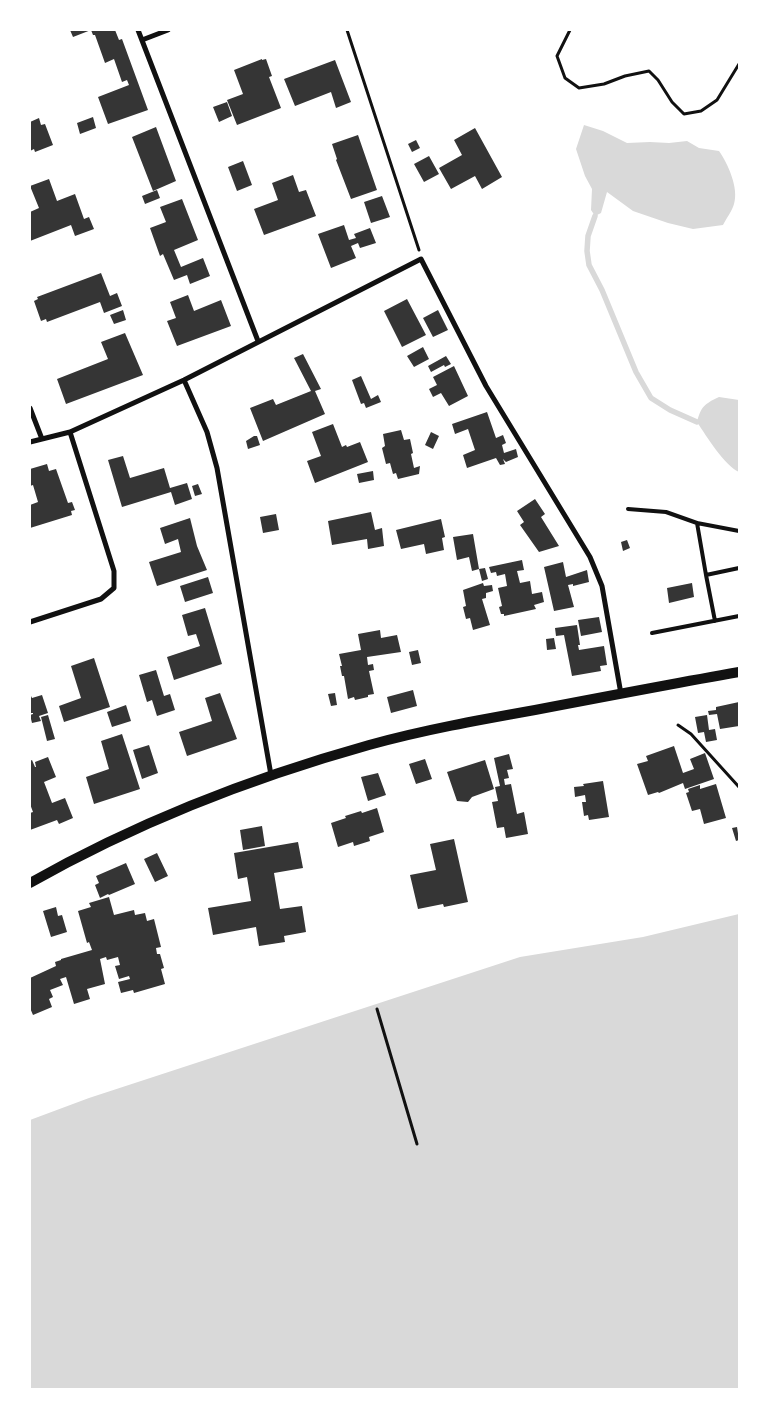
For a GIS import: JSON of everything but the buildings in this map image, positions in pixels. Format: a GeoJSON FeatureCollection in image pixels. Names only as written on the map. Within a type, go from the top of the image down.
{"type":"FeatureCollection","features":[{"type":"Feature","properties":{"kind":"main road"},"geometry":{"type":"LineString","coordinates":[[30,883],[62,864],[167,815],[271,775],[370,745],[459,724],[739,672]]}},
{"type":"Feature","properties":{"kind":"street"},"geometry":{"type":"LineString","coordinates":[[138,30],[258,341]]}},
{"type":"Feature","properties":{"kind":"street"},"geometry":{"type":"LineString","coordinates":[[142,40],[168,30]]}},
{"type":"Feature","properties":{"kind":"street"},"geometry":{"type":"LineString","coordinates":[[30,442],[70,432],[184,380],[421,259],[486,386],[590,557],[602,586],[620,694]]}},
{"type":"Feature","properties":{"kind":"street"},"geometry":{"type":"LineString","coordinates":[[184,380],[206,432],[217,468],[271,775]]}},
{"type":"Feature","properties":{"kind":"street"},"geometry":{"type":"LineString","coordinates":[[30,408],[42,440]]}},
{"type":"Feature","properties":{"kind":"street"},"geometry":{"type":"LineString","coordinates":[[30,622],[101,599],[114,588],[114,571],[70,432]]}},
{"type":"Feature","properties":{"kind":"lane"},"geometry":{"type":"LineString","coordinates":[[628,509],[666,512],[697,523],[739,531]]}},
{"type":"Feature","properties":{"kind":"lane"},"geometry":{"type":"LineString","coordinates":[[697,523],[715,621]]}},
{"type":"Feature","properties":{"kind":"lane"},"geometry":{"type":"LineString","coordinates":[[706,575],[739,568]]}},
{"type":"Feature","properties":{"kind":"lane"},"geometry":{"type":"LineString","coordinates":[[652,633],[739,616]]}},
{"type":"Feature","properties":{"kind":"path"},"geometry":{"type":"LineString","coordinates":[[347,30],[418,242],[421,259]]}},
{"type":"Feature","properties":{"kind":"path"},"geometry":{"type":"LineString","coordinates":[[570,30],[557,56],[565,78],[579,88],[604,84],[625,76],[648,71],[658,80],[672,102],[684,114],[701,111],[717,100],[739,64]]}},
{"type":"Feature","properties":{"kind":"path"},"geometry":{"type":"LineString","coordinates":[[678,725],[691,734],[739,788]]}},
{"type":"Feature","properties":{"kind":"path"},"geometry":{"type":"LineString","coordinates":[[376,1009],[417,1144]]}},
{"type":"Feature","properties":{"kind":"shaded area"},"geometry":{"type":"Polygon","coordinates":[[[584,125],[603,131],[627,143],[687,141],[699,148],[719,151],[729,169],[735,191],[733,207],[723,225],[693,229],[668,223],[633,211],[607,192],[601,213],[595,216],[591,210],[592,189],[585,176],[576,149],[584,125]]]}},
{"type":"Feature","properties":{"kind":"shaded area"},"geometry":{"type":"Polygon","coordinates":[[[719,397],[739,400],[739,472],[722,457],[697,422],[704,406],[719,397]]]}},
{"type":"Feature","properties":{"kind":"shaded area"},"geometry":{"type":"Polygon","coordinates":[[[739,914],[739,1389],[30,1389],[30,1120],[89,1098],[520,957],[643,937],[739,914]]]}},
{"type":"Feature","properties":{"kind":"waterway"},"geometry":{"type":"LineString","coordinates":[[595,216],[588,236],[587,251],[589,265],[602,290],[636,372],[651,398],[670,410],[697,422]]}}]}
